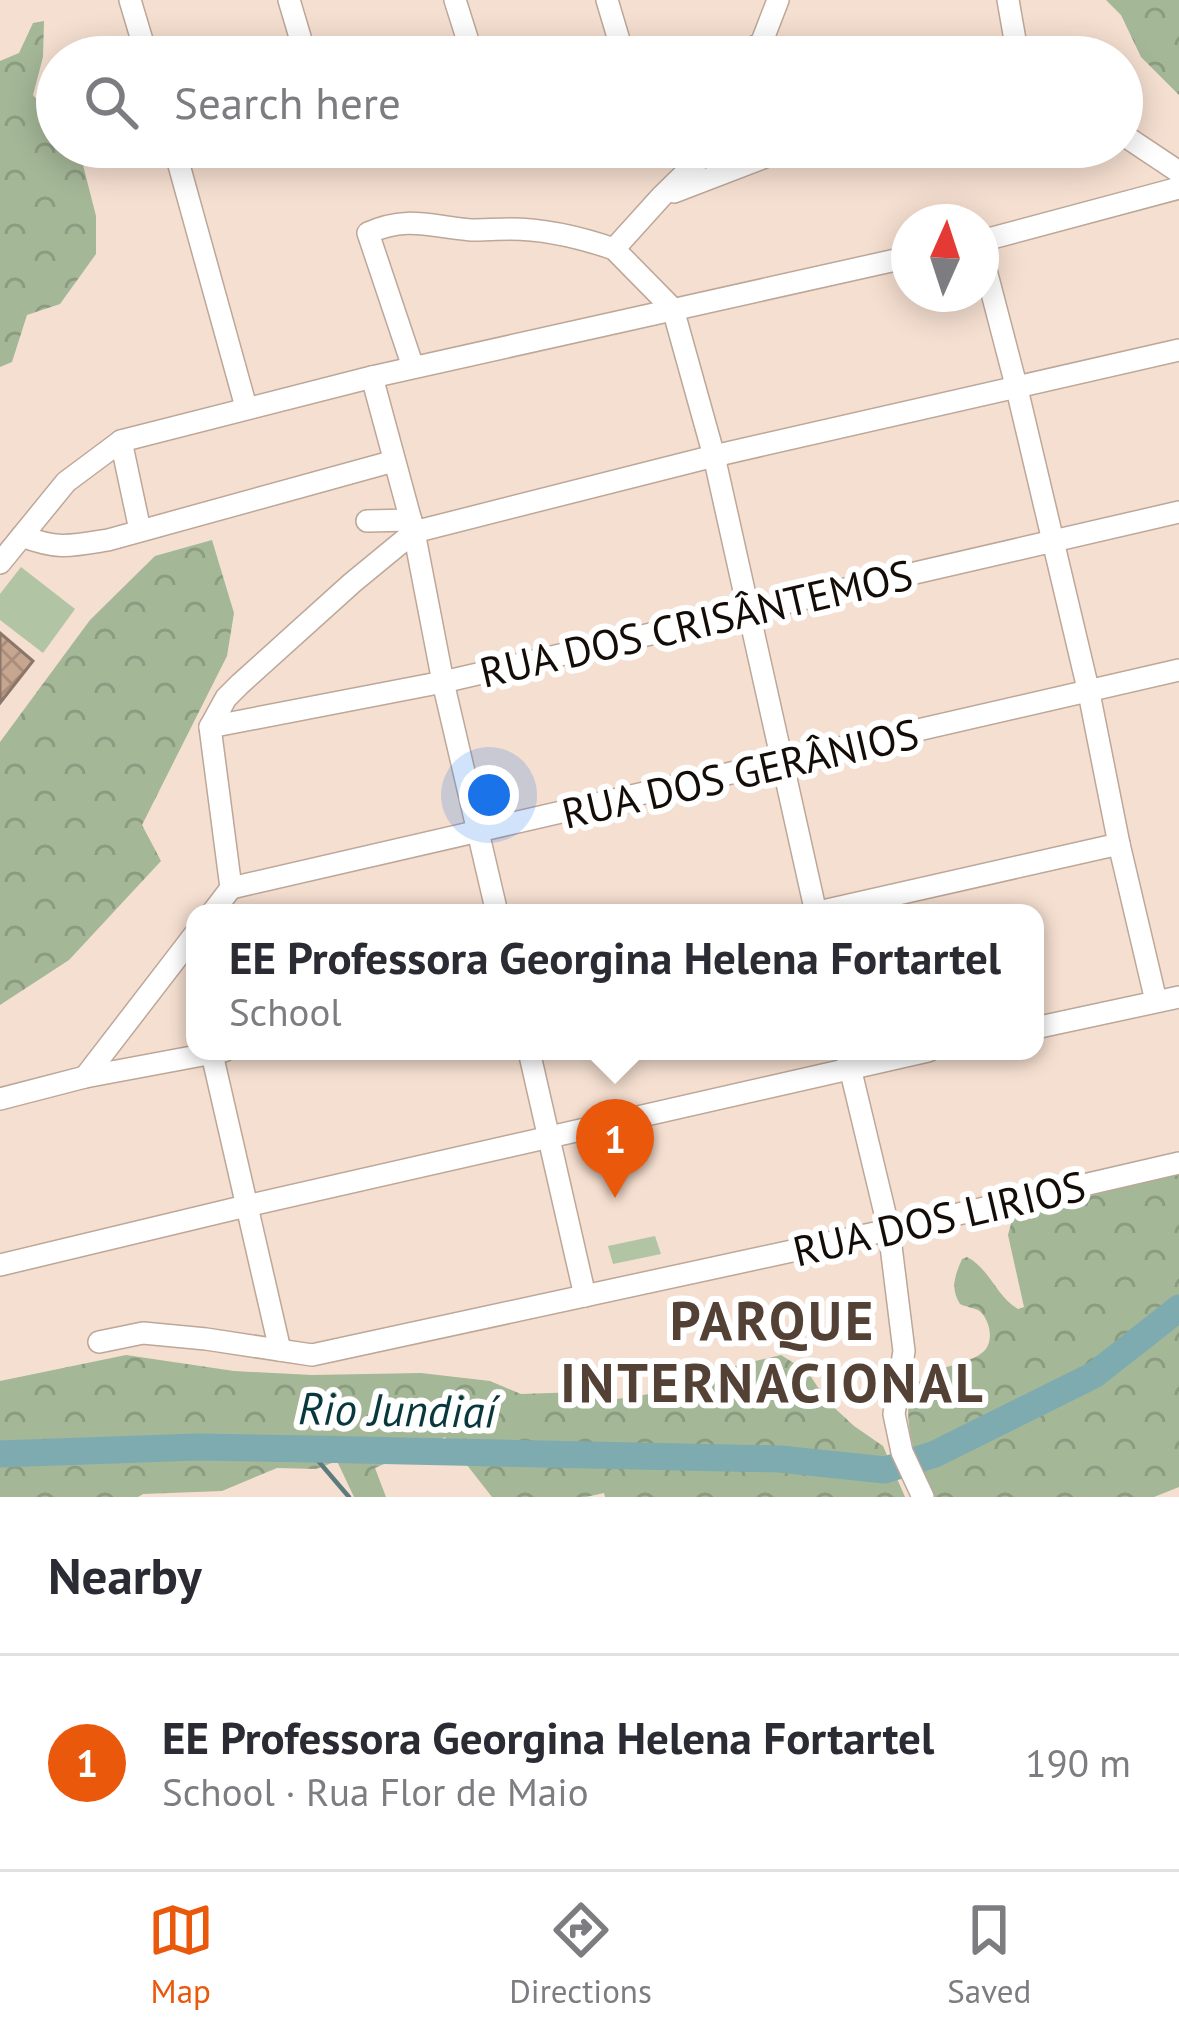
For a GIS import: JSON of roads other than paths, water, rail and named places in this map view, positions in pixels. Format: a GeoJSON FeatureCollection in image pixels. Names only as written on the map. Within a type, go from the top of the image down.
{"type":"FeatureCollection","features":[{"type":"Feature","properties":{"kind":"street"},"geometry":{"type":"LineString","coordinates":[[130,0],[141,36]]}},
{"type":"Feature","properties":{"kind":"street"},"geometry":{"type":"LineString","coordinates":[[289,0],[300,36]]}},
{"type":"Feature","properties":{"kind":"street"},"geometry":{"type":"LineString","coordinates":[[455,0],[466,36]]}},
{"type":"Feature","properties":{"kind":"street"},"geometry":{"type":"LineString","coordinates":[[607,0],[618,36]]}},
{"type":"Feature","properties":{"kind":"street"},"geometry":{"type":"LineString","coordinates":[[764,36],[778,0]]}},
{"type":"Feature","properties":{"kind":"street"},"geometry":{"type":"LineString","coordinates":[[1008,0],[1014,36]]}},
{"type":"Feature","properties":{"kind":"street"},"geometry":{"type":"LineString","coordinates":[[1143,148],[1179,172]]}},
{"type":"Feature","properties":{"kind":"street"},"geometry":{"type":"LineString","coordinates":[[180,168],[246,407]]}},
{"type":"Feature","properties":{"kind":"street"},"geometry":{"type":"LineString","coordinates":[[614,249],[691,168]]}},
{"type":"Feature","properties":{"kind":"street"},"geometry":{"type":"LineString","coordinates":[[661,197],[736,168]]}},
{"type":"Feature","properties":{"kind":"street"},"geometry":{"type":"LineString","coordinates":[[999,236],[1179,188]]}},
{"type":"Feature","properties":{"kind":"street"},"geometry":{"type":"LineString","coordinates":[[413,367],[368,233],[386,225],[415,222],[455,229],[538,231],[614,249],[673,309],[714,457],[814,904]]}},
{"type":"Feature","properties":{"kind":"street"},"geometry":{"type":"LineString","coordinates":[[0,563],[66,482],[122,441],[372,376],[891,261]]}},
{"type":"Feature","properties":{"kind":"street"},"geometry":{"type":"LineString","coordinates":[[997,312],[1054,540],[1119,844],[1168,999],[1044,1026]]}},
{"type":"Feature","properties":{"kind":"street"},"geometry":{"type":"LineString","coordinates":[[367,520],[413,526],[1179,350]]}},
{"type":"Feature","properties":{"kind":"street"},"geometry":{"type":"LineString","coordinates":[[372,376],[413,526],[443,682],[495,904]]}},
{"type":"Feature","properties":{"kind":"street"},"geometry":{"type":"LineString","coordinates":[[122,441],[140,530]]}},
{"type":"Feature","properties":{"kind":"street"},"geometry":{"type":"LineString","coordinates":[[22,536],[50,547],[68,547],[394,461]]}},
{"type":"Feature","properties":{"kind":"street","name":"RUA DOS CRISÂNTEMOS"},"geometry":{"type":"LineString","coordinates":[[210,727],[443,682],[1179,512]]}},
{"type":"Feature","properties":{"kind":"street"},"geometry":{"type":"LineString","coordinates":[[219,904],[231,888],[210,727],[240,684],[413,526]]}},
{"type":"Feature","properties":{"kind":"street","name":"RUA DOS GERÂNIOS"},"geometry":{"type":"LineString","coordinates":[[231,888],[1179,670]]}},
{"type":"Feature","properties":{"kind":"street"},"geometry":{"type":"LineString","coordinates":[[856,904],[1119,844]]}},
{"type":"Feature","properties":{"kind":"street"},"geometry":{"type":"LineString","coordinates":[[85,1077],[186,946]]}},
{"type":"Feature","properties":{"kind":"street"},"geometry":{"type":"LineString","coordinates":[[0,1099],[186,1058]]}},
{"type":"Feature","properties":{"kind":"street"},"geometry":{"type":"LineString","coordinates":[[220,1060],[246,1206],[280,1350]]}},
{"type":"Feature","properties":{"kind":"street"},"geometry":{"type":"LineString","coordinates":[[531,1060],[585,1296]]}},
{"type":"Feature","properties":{"kind":"street"},"geometry":{"type":"LineString","coordinates":[[0,1265],[550,1138],[848,1060],[889,1230],[904,1351],[894,1414],[902,1452],[920,1491]]}},
{"type":"Feature","properties":{"kind":"street","name":"RUA DOS LIRIOS"},"geometry":{"type":"LineString","coordinates":[[99,1342],[143,1334],[325,1353],[1179,1163]]}},
{"type":"Feature","properties":{"kind":"waterway","name":"Rio Jundiaí"},"geometry":{"type":"LineString","coordinates":[[0,1454],[197,1447],[313,1449],[780,1459],[885,1470],[935,1454],[1094,1375],[1179,1308]]}},
{"type":"Feature","properties":{"kind":"waterway"},"geometry":{"type":"LineString","coordinates":[[308,1449],[349,1497]]}},
{"type":"Feature","properties":{"kind":"place","name":"EE Professora Georgina Helena Fortartel"},"geometry":{"type":"Point","coordinates":[615,1198]}},
{"type":"Feature","properties":{"kind":"district","name":"PARQUE INTERNACIONAL"},"geometry":{"type":"Point","coordinates":[773,1351]}}]}
